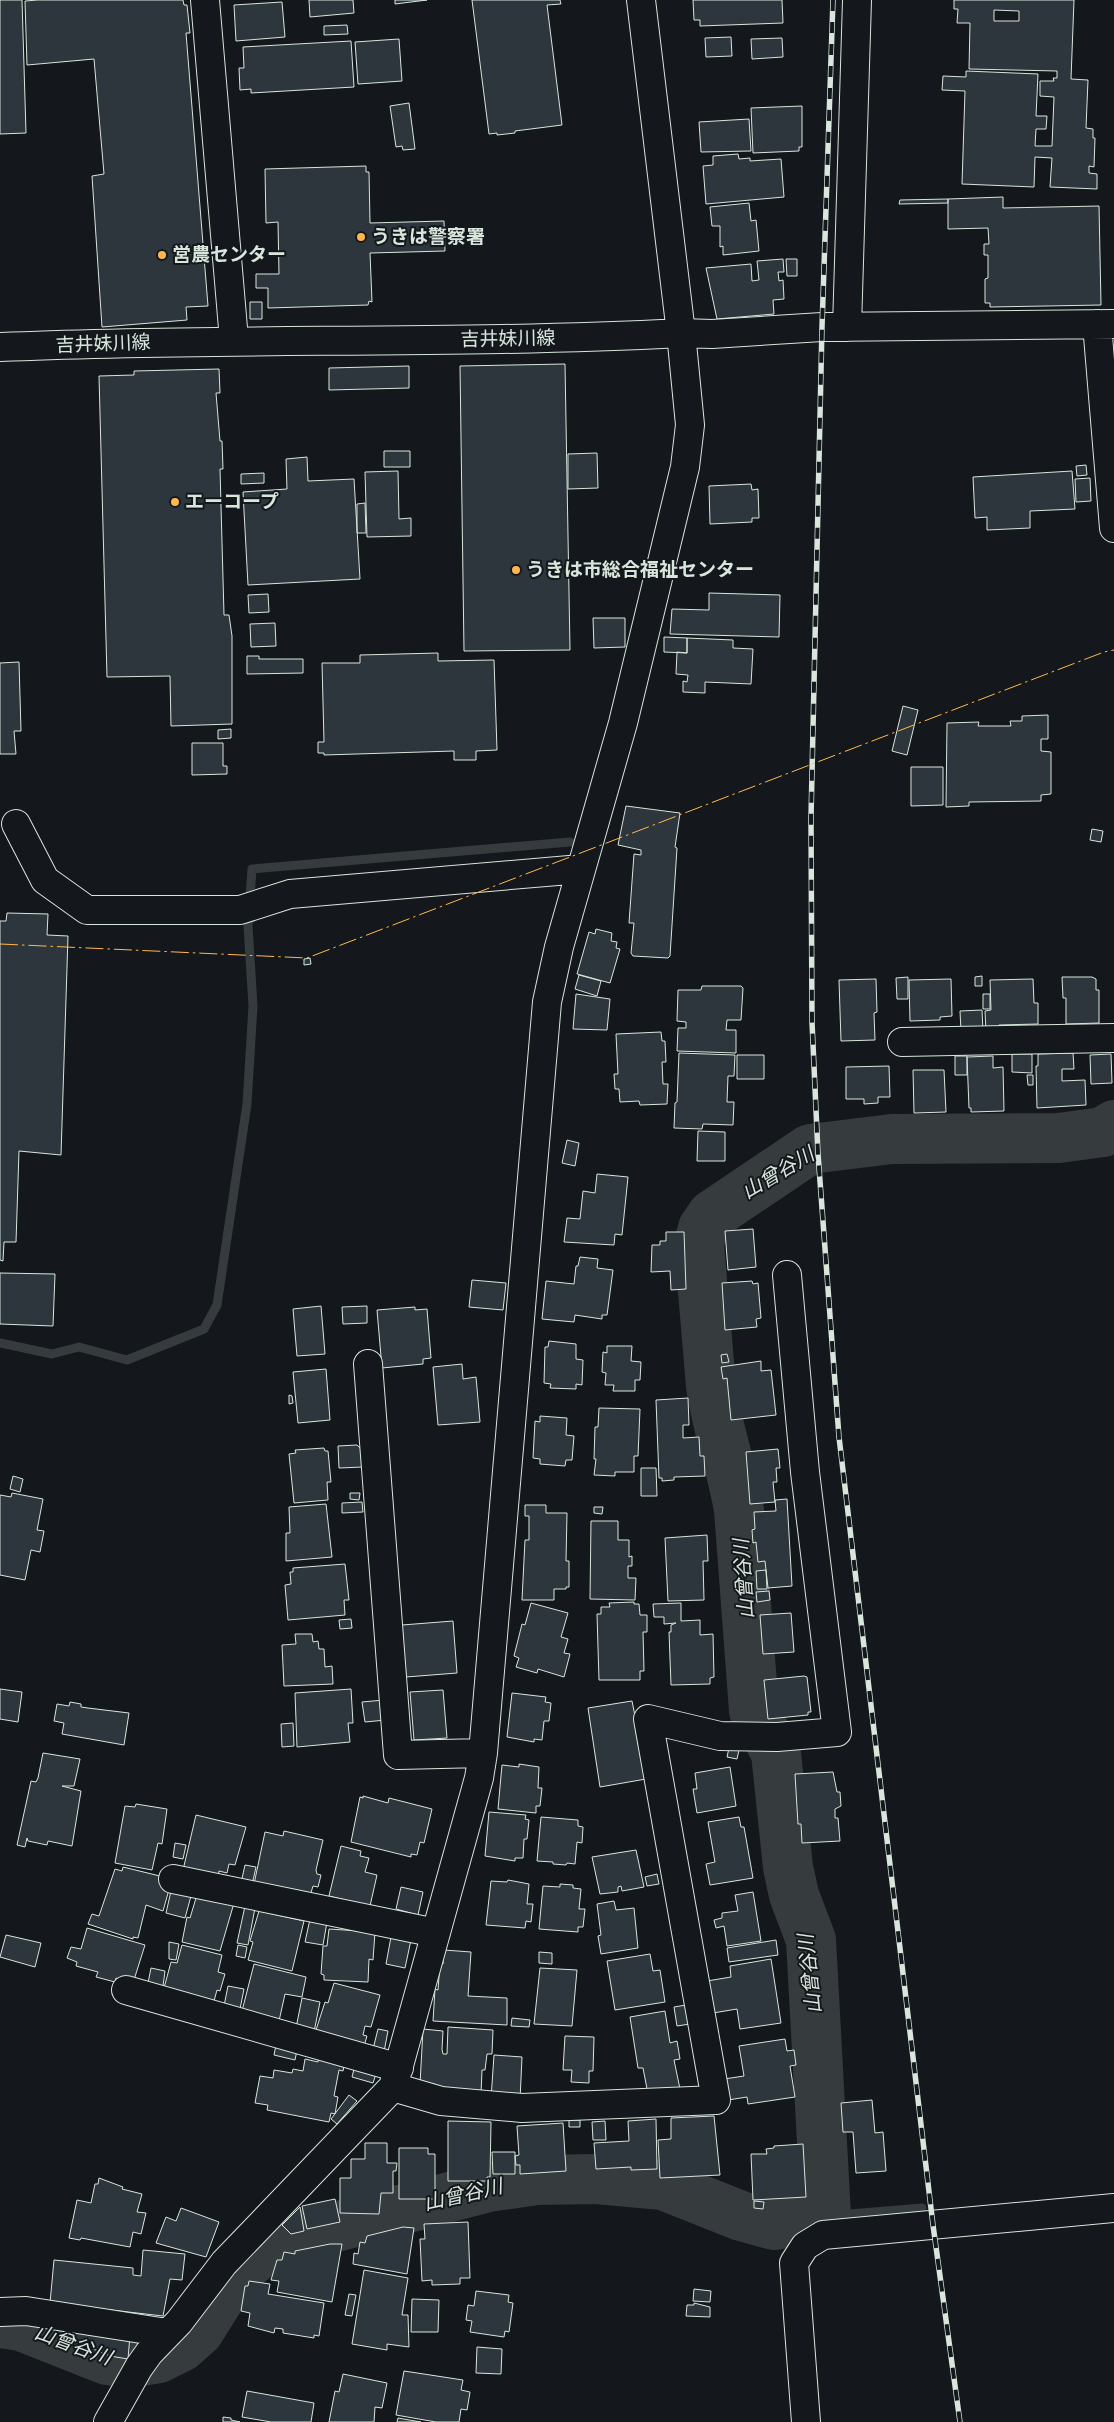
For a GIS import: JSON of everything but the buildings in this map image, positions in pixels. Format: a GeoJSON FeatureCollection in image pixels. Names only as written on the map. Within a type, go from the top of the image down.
{"type":"FeatureCollection","features":[{"type":"Feature","properties":{"kind":"street"},"geometry":{"type":"LineString","coordinates":[[205,0],[234,340]]}},
{"type":"Feature","properties":{"kind":"street"},"geometry":{"type":"LineString","coordinates":[[108,2422],[144,2360],[179,2322],[224,2263],[396,2078],[479,1778],[483,1753],[547,1002],[559,947],[623,722],[685,467],[690,425],[681,333],[641,0]]}},
{"type":"Feature","properties":{"kind":"street"},"geometry":{"type":"LineString","coordinates":[[846,327],[857,0]]}},
{"type":"Feature","properties":{"kind":"street"},"geometry":{"type":"LineString","coordinates":[[1106,324],[1114,528]]}},
{"type":"Feature","properties":{"kind":"street","name":"吉井妹川線"},"geometry":{"type":"LineString","coordinates":[[0,347],[234,340],[590,338],[846,327],[1106,324]]}},
{"type":"Feature","properties":{"kind":"street"},"geometry":{"type":"LineString","coordinates":[[16,824],[45,880],[87,910],[240,910],[290,894],[581,869]]}},
{"type":"Feature","properties":{"kind":"street"},"geometry":{"type":"LineString","coordinates":[[902,1042],[1114,1038]]}},
{"type":"Feature","properties":{"kind":"street"},"geometry":{"type":"LineString","coordinates":[[126,1990],[396,2078],[441,2101],[522,2108],[716,2100],[648,1719],[720,1736],[777,1737],[837,1732],[806,1472],[787,1275]]}},
{"type":"Feature","properties":{"kind":"street"},"geometry":{"type":"LineString","coordinates":[[368,1364],[398,1755],[483,1753]]}},
{"type":"Feature","properties":{"kind":"street"},"geometry":{"type":"LineString","coordinates":[[173,1879],[436,1933]]}},
{"type":"Feature","properties":{"kind":"street"},"geometry":{"type":"LineString","coordinates":[[806,2422],[794,2263],[805,2246],[823,2235],[1114,2208]]}},
{"type":"Feature","properties":{"kind":"street"},"geometry":{"type":"LineString","coordinates":[[0,2312],[26,2311],[167,2333]]}},
{"type":"Feature","properties":{"kind":"waterway"},"geometry":{"type":"LineString","coordinates":[[0,1343],[52,1354],[79,1347],[127,1360],[204,1329],[217,1305],[247,1104],[253,1006],[248,926],[252,869],[570,842]]}},
{"type":"Feature","properties":{"kind":"waterway","name":"山曾谷川"},"geometry":{"type":"LineString","coordinates":[[0,2323],[21,2326],[107,2360],[129,2363],[159,2358],[181,2347],[199,2331],[234,2275],[258,2255],[286,2240],[488,2187],[537,2180],[596,2179],[663,2185],[741,2216],[774,2225],[826,2216],[811,1940],[794,1895],[788,1867],[776,1753],[754,1711],[739,1510],[711,1386],[699,1244],[703,1228],[712,1215],[810,1149],[892,1139],[1059,1138],[1103,1132],[1114,1125]]}},
{"type":"Feature","properties":{"kind":"waterway"},"geometry":{"type":"LineString","coordinates":[[826,2216],[922,2208]]}},
{"type":"Feature","properties":{"kind":"railway"},"geometry":{"type":"LineString","coordinates":[[833,0],[822,327],[811,818],[812,1022],[818,1154],[839,1437],[933,2225],[960,2422]]}},
{"type":"Feature","properties":{"kind":"power"},"geometry":{"type":"LineString","coordinates":[[0,944],[307,958],[1104,652],[1114,650]]}},
{"type":"Feature","properties":{"kind":"place","name":"うきは警察署"},"geometry":{"type":"Point","coordinates":[361,237]}},
{"type":"Feature","properties":{"kind":"place","name":"営農センター"},"geometry":{"type":"Point","coordinates":[162,255]}},
{"type":"Feature","properties":{"kind":"place","name":"エーコープ"},"geometry":{"type":"Point","coordinates":[175,502]}},
{"type":"Feature","properties":{"kind":"place","name":"うきは市総合福祉センター"},"geometry":{"type":"Point","coordinates":[516,570]}}]}
